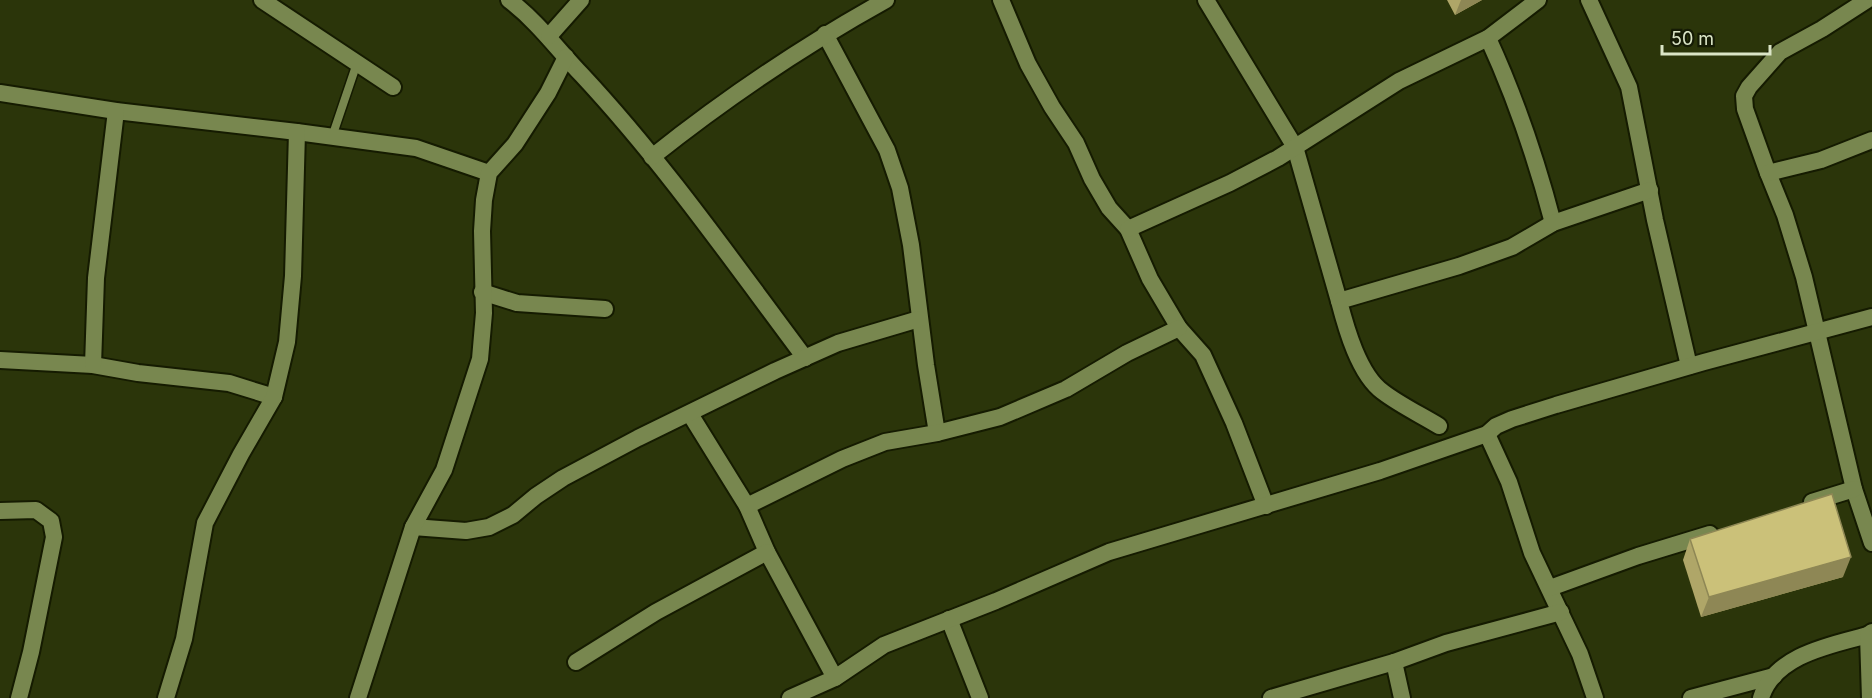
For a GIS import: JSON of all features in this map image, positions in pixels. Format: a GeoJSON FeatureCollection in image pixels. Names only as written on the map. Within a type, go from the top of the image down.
{"type":"FeatureCollection","features":[{"type":"Feature","properties":{"kind":"street"},"geometry":{"type":"LineString","coordinates":[[262,0],[393,87]]}},
{"type":"Feature","properties":{"kind":"street"},"geometry":{"type":"LineString","coordinates":[[509,0],[549,36],[652,157],[805,358]]}},
{"type":"Feature","properties":{"kind":"street"},"geometry":{"type":"LineString","coordinates":[[549,36],[581,0]]}},
{"type":"Feature","properties":{"kind":"street"},"geometry":{"type":"LineString","coordinates":[[652,157],[708,111],[825,34],[886,0]]}},
{"type":"Feature","properties":{"kind":"street"},"geometry":{"type":"LineString","coordinates":[[1000,0],[1033,73],[1076,143],[1092,179],[1109,208],[1128,229],[1150,279],[1179,328],[1203,355],[1234,423],[1266,506]]}},
{"type":"Feature","properties":{"kind":"street"},"geometry":{"type":"LineString","coordinates":[[1206,0],[1295,147],[1346,328],[1365,371],[1381,391],[1439,426]]}},
{"type":"Feature","properties":{"kind":"street"},"geometry":{"type":"LineString","coordinates":[[1128,229],[1230,183],[1278,158],[1399,81],[1488,38],[1538,0]]}},
{"type":"Feature","properties":{"kind":"street"},"geometry":{"type":"LineString","coordinates":[[1589,0],[1629,87],[1655,220],[1689,366]]}},
{"type":"Feature","properties":{"kind":"street"},"geometry":{"type":"LineString","coordinates":[[1867,0],[1822,29],[1780,52],[1749,87],[1744,96],[1746,109],[1785,215],[1804,277],[1854,489],[1872,543]]}},
{"type":"Feature","properties":{"kind":"street"},"geometry":{"type":"LineString","coordinates":[[825,34],[887,150],[900,188],[911,244],[938,433]]}},
{"type":"Feature","properties":{"kind":"street"},"geometry":{"type":"LineString","coordinates":[[1488,38],[1510,86],[1533,148],[1553,223]]}},
{"type":"Feature","properties":{"kind":"street"},"geometry":{"type":"LineString","coordinates":[[358,698],[413,527],[444,470],[480,359],[484,313],[482,292],[483,200],[489,173],[515,144],[548,93],[566,57]]}},
{"type":"Feature","properties":{"kind":"street"},"geometry":{"type":"LineString","coordinates":[[0,93],[116,111],[416,148],[489,173]]}},
{"type":"Feature","properties":{"kind":"street"},"geometry":{"type":"LineString","coordinates":[[93,365],[96,278],[116,111]]}},
{"type":"Feature","properties":{"kind":"street"},"geometry":{"type":"LineString","coordinates":[[166,698],[184,639],[206,523],[241,454],[274,397],[287,342],[293,276],[297,132]]}},
{"type":"Feature","properties":{"kind":"street"},"geometry":{"type":"LineString","coordinates":[[1768,173],[1821,160],[1872,140]]}},
{"type":"Feature","properties":{"kind":"street"},"geometry":{"type":"LineString","coordinates":[[1338,301],[1459,266],[1512,247],[1553,223],[1650,190]]}},
{"type":"Feature","properties":{"kind":"street"},"geometry":{"type":"LineString","coordinates":[[482,292],[517,303],[605,309]]}},
{"type":"Feature","properties":{"kind":"street"},"geometry":{"type":"LineString","coordinates":[[790,698],[835,678],[884,645],[1109,552],[1380,471],[1487,434],[1496,426],[1533,412],[1689,366],[1872,317]]}},
{"type":"Feature","properties":{"kind":"street"},"geometry":{"type":"LineString","coordinates":[[413,527],[466,531],[489,526],[513,514],[563,478],[638,438],[838,343],[920,319]]}},
{"type":"Feature","properties":{"kind":"street"},"geometry":{"type":"LineString","coordinates":[[747,506],[885,442],[938,433],[1000,417],[1066,389],[1128,353],[1179,328]]}},
{"type":"Feature","properties":{"kind":"street"},"geometry":{"type":"LineString","coordinates":[[0,360],[93,365],[138,373],[229,383],[274,397]]}},
{"type":"Feature","properties":{"kind":"street"},"geometry":{"type":"LineString","coordinates":[[690,414],[747,506],[767,552],[835,678]]}},
{"type":"Feature","properties":{"kind":"street"},"geometry":{"type":"LineString","coordinates":[[1487,434],[1509,482],[1532,553],[1580,654],[1594,698]]}},
{"type":"Feature","properties":{"kind":"street"},"geometry":{"type":"LineString","coordinates":[[1797,507],[1854,489]]}},
{"type":"Feature","properties":{"kind":"street"},"geometry":{"type":"LineString","coordinates":[[0,511],[36,510],[51,521],[54,537],[31,652],[19,698]]}},
{"type":"Feature","properties":{"kind":"street"},"geometry":{"type":"LineString","coordinates":[[1550,588],[1627,560],[1729,528]]}},
{"type":"Feature","properties":{"kind":"street"},"geometry":{"type":"LineString","coordinates":[[576,662],[656,612],[767,552]]}},
{"type":"Feature","properties":{"kind":"street"},"geometry":{"type":"LineString","coordinates":[[1271,698],[1394,662],[1446,643],[1561,612]]}},
{"type":"Feature","properties":{"kind":"street"},"geometry":{"type":"LineString","coordinates":[[949,619],[980,698]]}},
{"type":"Feature","properties":{"kind":"street"},"geometry":{"type":"LineString","coordinates":[[1761,698],[1774,676],[1790,663],[1823,647],[1870,633],[1870,698]]}},
{"type":"Feature","properties":{"kind":"street"},"geometry":{"type":"LineString","coordinates":[[1394,662],[1402,698]]}},
{"type":"Feature","properties":{"kind":"street"},"geometry":{"type":"LineString","coordinates":[[1691,698],[1774,676]]}},
{"type":"Feature","properties":{"kind":"lane"},"geometry":{"type":"LineString","coordinates":[[331,138],[357,63]]}},
{"type":"Feature","properties":{"kind":"building"},"geometry":{"type":"Polygon","coordinates":[[[1832,494],[1851,557],[1709,597],[1690,539],[1832,494]]]}}]}
